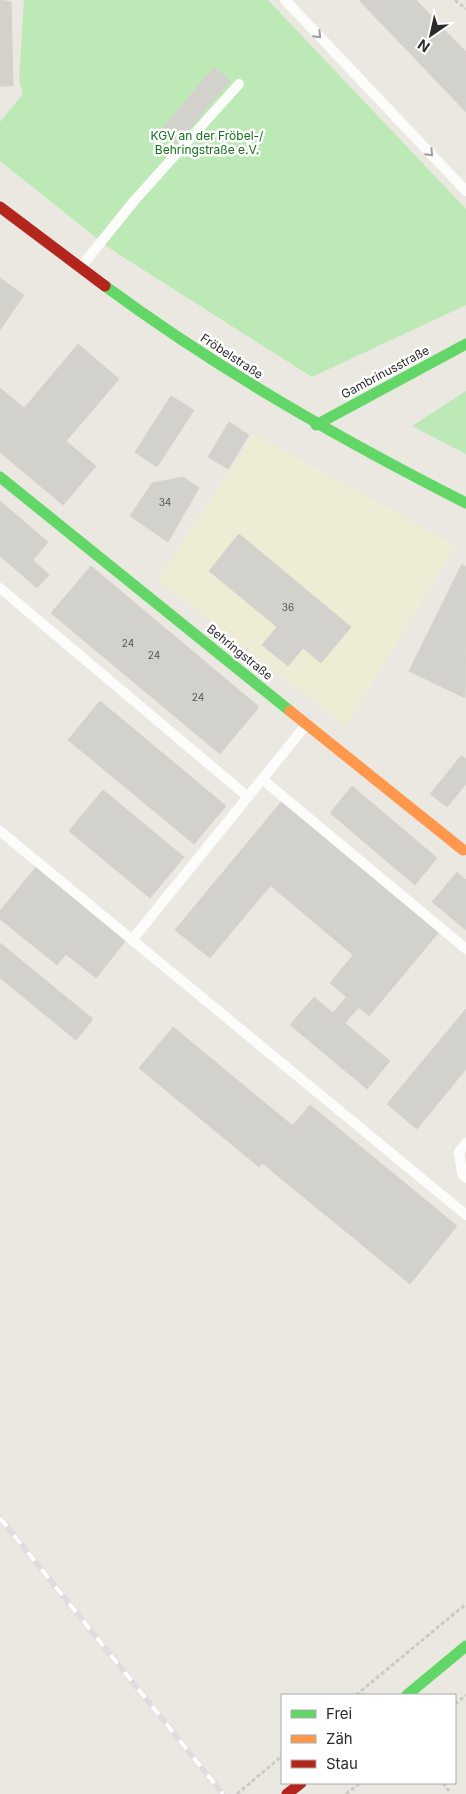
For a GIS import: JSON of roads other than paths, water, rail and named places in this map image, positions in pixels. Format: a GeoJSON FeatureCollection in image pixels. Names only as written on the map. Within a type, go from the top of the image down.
{"type":"FeatureCollection","features":[{"type":"Feature","properties":{"kind":"street","name":"Fröbelstraße"},"geometry":{"type":"LineString","coordinates":[[0,207],[79,269],[240,379],[316,425],[466,503]]}},
{"type":"Feature","properties":{"kind":"street","name":"Gambrinusstraße"},"geometry":{"type":"LineString","coordinates":[[316,425],[466,344]]}},
{"type":"Feature","properties":{"kind":"street","name":"Behringstraße"},"geometry":{"type":"LineString","coordinates":[[0,477],[465,851]]}},
{"type":"Feature","properties":{"kind":"street"},"geometry":{"type":"LineString","coordinates":[[408,1694],[466,1646]]}},
{"type":"Feature","properties":{"kind":"street"},"geometry":{"type":"LineString","coordinates":[[287,1794],[300,1784]]}},
{"type":"Feature","properties":{"kind":"lane"},"geometry":{"type":"LineString","coordinates":[[285,0],[466,191]]}},
{"type":"Feature","properties":{"kind":"lane"},"geometry":{"type":"LineString","coordinates":[[79,269],[134,201],[239,84]]}},
{"type":"Feature","properties":{"kind":"lane"},"geometry":{"type":"LineString","coordinates":[[0,588],[248,797]]}},
{"type":"Feature","properties":{"kind":"lane"},"geometry":{"type":"LineString","coordinates":[[132,940],[307,724]]}},
{"type":"Feature","properties":{"kind":"lane"},"geometry":{"type":"LineString","coordinates":[[262,779],[466,949]]}},
{"type":"Feature","properties":{"kind":"lane"},"geometry":{"type":"LineString","coordinates":[[0,831],[466,1215]]}},
{"type":"Feature","properties":{"kind":"lane"},"geometry":{"type":"LineString","coordinates":[[466,1143],[459,1152],[462,1174],[466,1178]]}},
{"type":"Feature","properties":{"kind":"railway"},"geometry":{"type":"LineString","coordinates":[[0,1518],[223,1794]]}},
{"type":"Feature","properties":{"kind":"park label","name":"KGV an der Fröbel-/ Behringstraße e.V."},"geometry":{"type":"Point","coordinates":[207,142]}}]}
